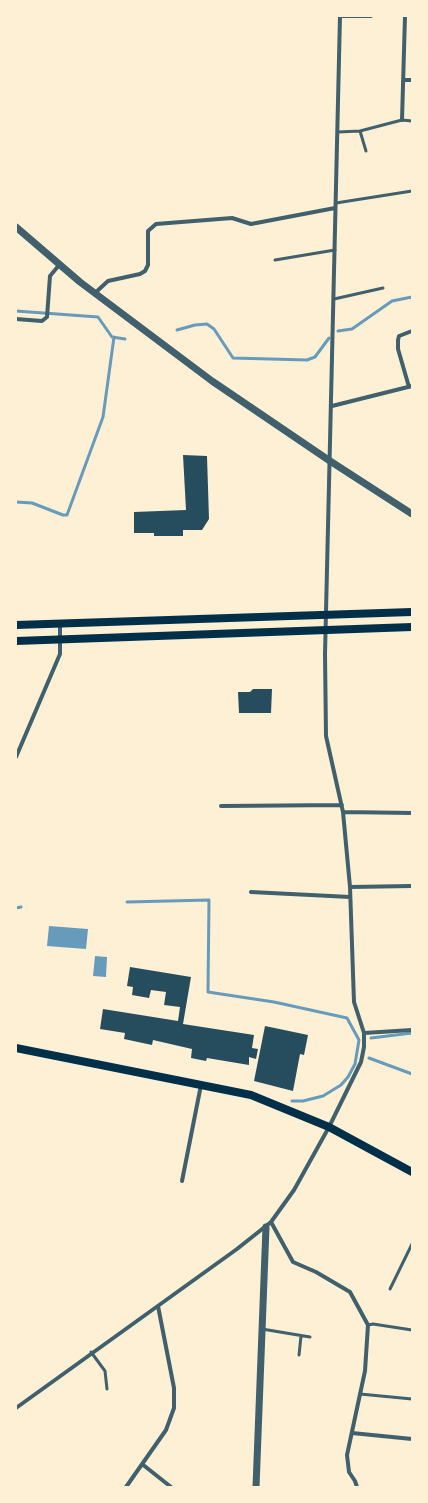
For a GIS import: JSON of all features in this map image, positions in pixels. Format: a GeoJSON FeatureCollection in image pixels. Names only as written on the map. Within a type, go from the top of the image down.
{"type":"FeatureCollection","features":[{"type":"Feature","properties":{"kind":"main road"},"geometry":{"type":"LineString","coordinates":[[16,625],[412,612]]}},
{"type":"Feature","properties":{"kind":"main road"},"geometry":{"type":"LineString","coordinates":[[16,640],[61,640],[412,627]]}},
{"type":"Feature","properties":{"kind":"main road"},"geometry":{"type":"LineString","coordinates":[[16,1048],[258,1097],[329,1127],[412,1172]]}},
{"type":"Feature","properties":{"kind":"street"},"geometry":{"type":"LineString","coordinates":[[16,1408],[269,1224],[294,1190],[329,1127],[361,1062],[364,1047],[364,1033],[354,1002],[350,887],[344,812],[326,736],[326,615],[340,16],[371,16]]}},
{"type":"Feature","properties":{"kind":"street"},"geometry":{"type":"LineString","coordinates":[[402,120],[405,16]]}},
{"type":"Feature","properties":{"kind":"street"},"geometry":{"type":"LineString","coordinates":[[403,80],[412,80]]}},
{"type":"Feature","properties":{"kind":"street"},"geometry":{"type":"LineString","coordinates":[[95,293],[108,281],[140,274],[145,271],[148,264],[148,231],[156,224],[232,218],[251,224],[335,208]]}},
{"type":"Feature","properties":{"kind":"street"},"geometry":{"type":"LineString","coordinates":[[16,227],[95,293],[212,381],[330,461],[412,514]]}},
{"type":"Feature","properties":{"kind":"street"},"geometry":{"type":"LineString","coordinates":[[16,319],[42,321],[47,316],[50,276],[60,264]]}},
{"type":"Feature","properties":{"kind":"street"},"geometry":{"type":"LineString","coordinates":[[332,406],[410,386],[398,349],[398,340],[399,336],[412,331]]}},
{"type":"Feature","properties":{"kind":"street"},"geometry":{"type":"LineString","coordinates":[[16,758],[17,749],[60,654],[60,624]]}},
{"type":"Feature","properties":{"kind":"street"},"geometry":{"type":"LineString","coordinates":[[221,806],[342,805]]}},
{"type":"Feature","properties":{"kind":"street"},"geometry":{"type":"LineString","coordinates":[[344,812],[412,812]]}},
{"type":"Feature","properties":{"kind":"street"},"geometry":{"type":"LineString","coordinates":[[350,887],[412,886]]}},
{"type":"Feature","properties":{"kind":"street"},"geometry":{"type":"LineString","coordinates":[[251,892],[350,897]]}},
{"type":"Feature","properties":{"kind":"street"},"geometry":{"type":"LineString","coordinates":[[364,1033],[412,1030]]}},
{"type":"Feature","properties":{"kind":"street"},"geometry":{"type":"LineString","coordinates":[[182,1180],[201,1085]]}},
{"type":"Feature","properties":{"kind":"street"},"geometry":{"type":"LineString","coordinates":[[269,1224],[293,1262],[316,1272],[350,1292],[368,1325],[365,1371],[347,1455],[349,1472],[357,1487]]}},
{"type":"Feature","properties":{"kind":"street"},"geometry":{"type":"LineString","coordinates":[[256,1487],[262,1329],[269,1224]]}},
{"type":"Feature","properties":{"kind":"street"},"geometry":{"type":"LineString","coordinates":[[126,1487],[166,1430],[174,1408],[174,1388],[158,1306]]}},
{"type":"Feature","properties":{"kind":"street"},"geometry":{"type":"LineString","coordinates":[[352,1433],[412,1439]]}},
{"type":"Feature","properties":{"kind":"street"},"geometry":{"type":"LineString","coordinates":[[142,1464],[171,1487]]}},
{"type":"Feature","properties":{"kind":"lane"},"geometry":{"type":"LineString","coordinates":[[338,132],[360,131],[402,120],[412,121]]}},
{"type":"Feature","properties":{"kind":"lane"},"geometry":{"type":"LineString","coordinates":[[360,131],[366,151]]}},
{"type":"Feature","properties":{"kind":"lane"},"geometry":{"type":"LineString","coordinates":[[336,203],[412,191]]}},
{"type":"Feature","properties":{"kind":"lane"},"geometry":{"type":"LineString","coordinates":[[275,260],[335,250]]}},
{"type":"Feature","properties":{"kind":"lane"},"geometry":{"type":"LineString","coordinates":[[334,299],[384,288]]}},
{"type":"Feature","properties":{"kind":"lane"},"geometry":{"type":"LineString","coordinates":[[390,1289],[412,1244]]}},
{"type":"Feature","properties":{"kind":"lane"},"geometry":{"type":"LineString","coordinates":[[368,1325],[412,1330]]}},
{"type":"Feature","properties":{"kind":"lane"},"geometry":{"type":"LineString","coordinates":[[262,1329],[310,1337]]}},
{"type":"Feature","properties":{"kind":"lane"},"geometry":{"type":"LineString","coordinates":[[299,1355],[300,1336]]}},
{"type":"Feature","properties":{"kind":"lane"},"geometry":{"type":"LineString","coordinates":[[92,1352],[105,1372],[107,1389]]}},
{"type":"Feature","properties":{"kind":"lane"},"geometry":{"type":"LineString","coordinates":[[360,1394],[412,1399]]}},
{"type":"Feature","properties":{"kind":"water"},"geometry":{"type":"Polygon","coordinates":[[[49,926],[88,929],[86,949],[47,946],[49,926]]]}},
{"type":"Feature","properties":{"kind":"water"},"geometry":{"type":"Polygon","coordinates":[[[95,956],[107,957],[106,977],[93,976],[95,956]]]}},
{"type":"Feature","properties":{"kind":"building"},"geometry":{"type":"Polygon","coordinates":[[[183,455],[207,456],[209,519],[202,530],[183,530],[183,536],[154,536],[154,533],[134,533],[134,512],[186,510],[183,455]]]}},
{"type":"Feature","properties":{"kind":"building"},"geometry":{"type":"Polygon","coordinates":[[[253,689],[272,689],[271,713],[239,713],[238,692],[250,692],[253,689]]]}},
{"type":"Feature","properties":{"kind":"building"},"geometry":{"type":"Polygon","coordinates":[[[130,967],[191,977],[183,1024],[254,1035],[252,1048],[258,1049],[256,1059],[249,1057],[249,1065],[207,1058],[206,1061],[191,1058],[192,1049],[153,1040],[152,1045],[124,1039],[125,1033],[100,1029],[103,1009],[178,1021],[180,1007],[164,1005],[166,992],[151,990],[149,998],[132,995],[133,987],[127,986],[130,967]]]}},
{"type":"Feature","properties":{"kind":"building"},"geometry":{"type":"Polygon","coordinates":[[[265,1026],[308,1035],[304,1055],[300,1054],[293,1091],[254,1081],[265,1026]]]}},
{"type":"Feature","properties":{"kind":"waterway"},"geometry":{"type":"LineString","coordinates":[[338,331],[352,329],[392,301],[412,297]]}},
{"type":"Feature","properties":{"kind":"waterway"},"geometry":{"type":"LineString","coordinates":[[16,311],[98,317],[112,337],[125,339]]}},
{"type":"Feature","properties":{"kind":"waterway"},"geometry":{"type":"LineString","coordinates":[[177,330],[195,325],[207,324],[214,329],[233,358],[307,360],[315,357],[329,338]]}},
{"type":"Feature","properties":{"kind":"waterway"},"geometry":{"type":"LineString","coordinates":[[16,502],[32,503],[63,515],[67,515],[103,417],[114,337]]}},
{"type":"Feature","properties":{"kind":"waterway"},"geometry":{"type":"LineString","coordinates":[[127,902],[209,900],[208,992],[274,1002],[347,1018],[359,1040],[355,1064],[348,1077],[341,1085],[323,1096],[303,1101],[292,1101]]}},
{"type":"Feature","properties":{"kind":"waterway"},"geometry":{"type":"LineString","coordinates":[[16,908],[21,907]]}},
{"type":"Feature","properties":{"kind":"waterway"},"geometry":{"type":"LineString","coordinates":[[371,1038],[412,1033]]}},
{"type":"Feature","properties":{"kind":"waterway"},"geometry":{"type":"LineString","coordinates":[[369,1058],[412,1074]]}}]}
